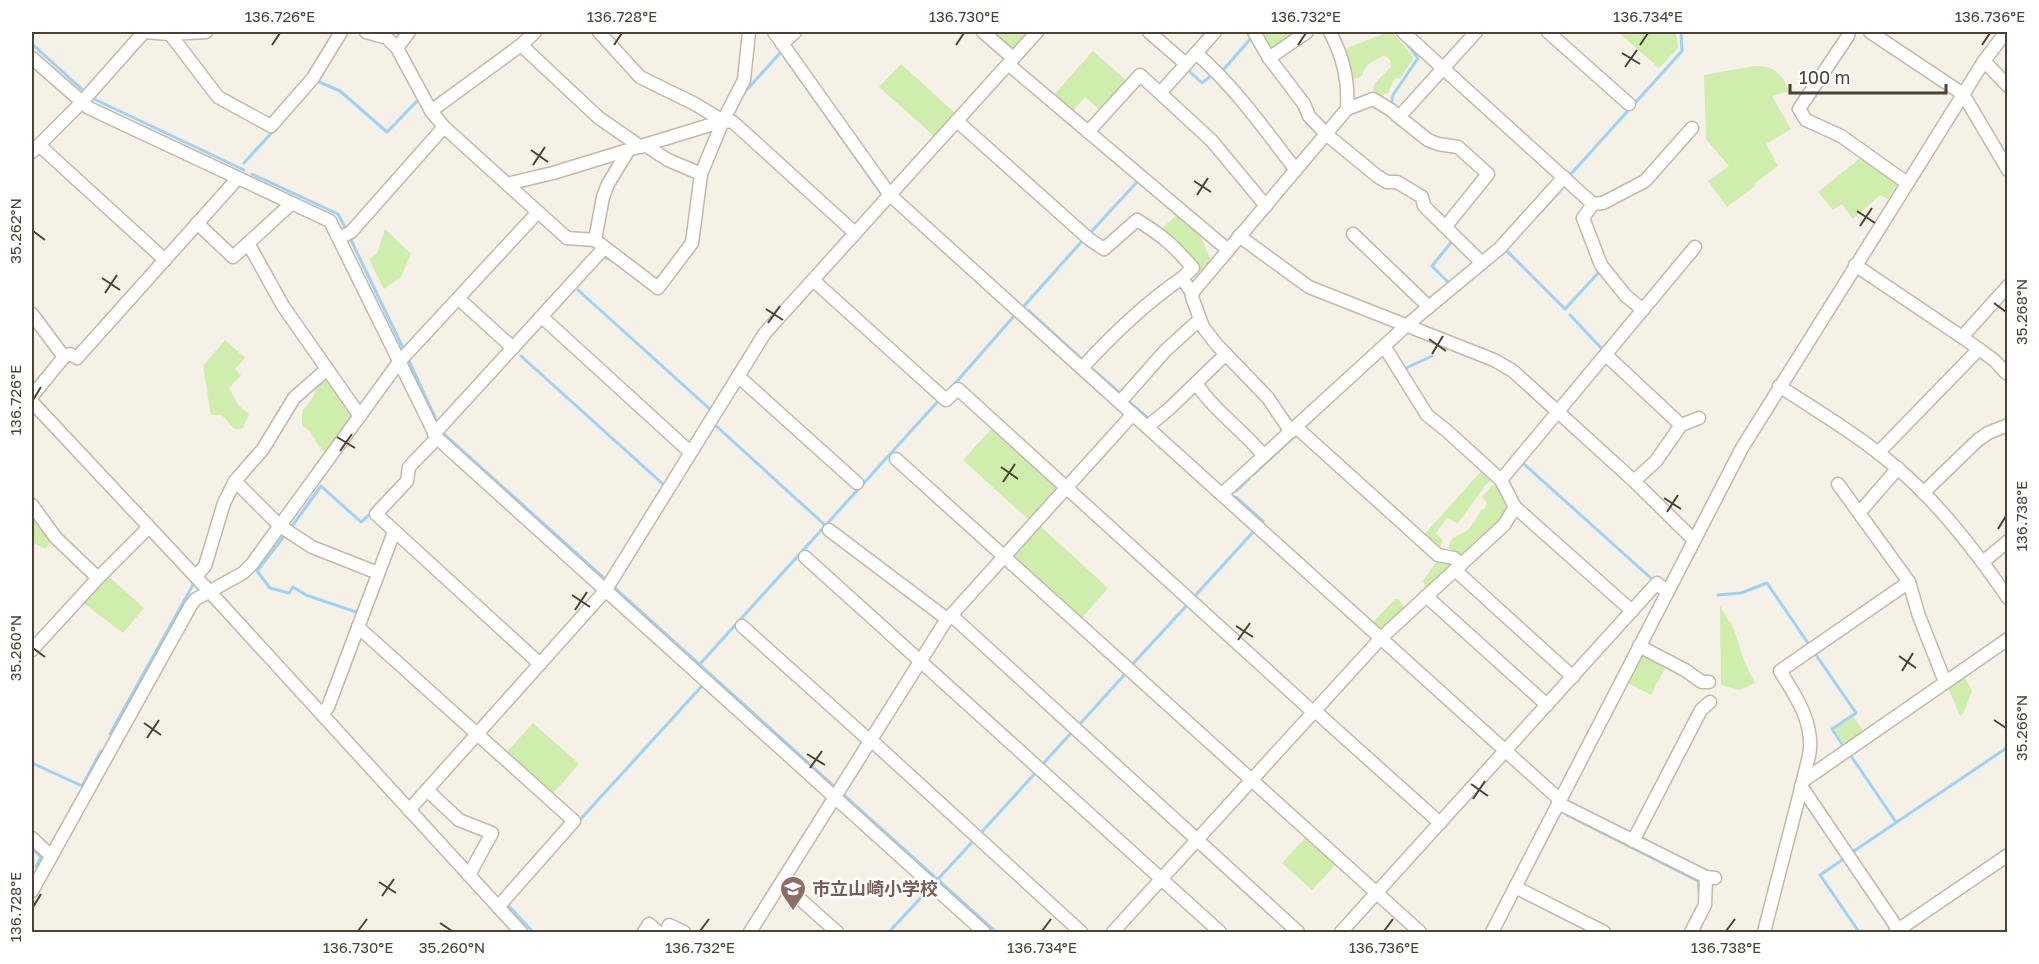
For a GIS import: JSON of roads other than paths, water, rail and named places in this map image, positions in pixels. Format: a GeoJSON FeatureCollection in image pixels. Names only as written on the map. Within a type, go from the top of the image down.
{"type":"FeatureCollection","features":[{"type":"Feature","properties":{"kind":"street"},"geometry":{"type":"LineString","coordinates":[[165,260],[35,148],[81,103],[144,32],[170,34],[206,32]]}},
{"type":"Feature","properties":{"kind":"street"},"geometry":{"type":"LineString","coordinates":[[170,34],[218,97],[272,126],[313,78],[341,32]]}},
{"type":"Feature","properties":{"kind":"street"},"geometry":{"type":"LineString","coordinates":[[366,32],[387,38],[397,48],[431,111],[444,127],[567,238],[599,244],[658,288],[692,243],[701,174],[723,121],[744,80],[749,32]]}},
{"type":"Feature","properties":{"kind":"street"},"geometry":{"type":"LineString","coordinates":[[397,48],[409,32]]}},
{"type":"Feature","properties":{"kind":"street"},"geometry":{"type":"LineString","coordinates":[[516,32],[522,44],[599,118],[668,160],[701,174]]}},
{"type":"Feature","properties":{"kind":"street"},"geometry":{"type":"LineString","coordinates":[[431,111],[535,32]]}},
{"type":"Feature","properties":{"kind":"street"},"geometry":{"type":"LineString","coordinates":[[599,32],[640,77],[695,104],[723,121]]}},
{"type":"Feature","properties":{"kind":"street"},"geometry":{"type":"LineString","coordinates":[[774,32],[890,195],[1559,801],[1710,878],[1705,905],[1691,933]]}},
{"type":"Feature","properties":{"kind":"street"},"geometry":{"type":"LineString","coordinates":[[783,44],[795,32]]}},
{"type":"Feature","properties":{"kind":"street"},"geometry":{"type":"LineString","coordinates":[[983,32],[1088,132],[1228,250]]}},
{"type":"Feature","properties":{"kind":"street"},"geometry":{"type":"LineString","coordinates":[[409,810],[605,591],[765,333],[1037,32]]}},
{"type":"Feature","properties":{"kind":"street"},"geometry":{"type":"LineString","coordinates":[[1149,32],[1186,64]]}},
{"type":"Feature","properties":{"kind":"street"},"geometry":{"type":"LineString","coordinates":[[1160,93],[1215,32]]}},
{"type":"Feature","properties":{"kind":"street"},"geometry":{"type":"LineString","coordinates":[[1254,32],[1269,58],[1304,104],[1309,116],[1326,134],[1377,177],[1387,182],[1397,182],[1422,197],[1424,206],[1482,263]]}},
{"type":"Feature","properties":{"kind":"street"},"geometry":{"type":"LineString","coordinates":[[1269,58],[1307,32]]}},
{"type":"Feature","properties":{"kind":"street"},"geometry":{"type":"LineString","coordinates":[[1330,32],[1339,50],[1349,88],[1347,109]]}},
{"type":"Feature","properties":{"kind":"street"},"geometry":{"type":"LineString","coordinates":[[1403,32],[1593,204],[1603,203],[1645,181],[1692,128]]}},
{"type":"Feature","properties":{"kind":"street"},"geometry":{"type":"LineString","coordinates":[[1399,117],[1476,32]]}},
{"type":"Feature","properties":{"kind":"street"},"geometry":{"type":"LineString","coordinates":[[1548,32],[1629,104]]}},
{"type":"Feature","properties":{"kind":"street"},"geometry":{"type":"LineString","coordinates":[[1849,32],[1799,109],[1806,120],[1841,136],[1907,183]]}},
{"type":"Feature","properties":{"kind":"street"},"geometry":{"type":"LineString","coordinates":[[1870,32],[1963,94],[2007,170]]}},
{"type":"Feature","properties":{"kind":"street"},"geometry":{"type":"LineString","coordinates":[[1492,933],[1742,448],[1963,94],[2006,32]]}},
{"type":"Feature","properties":{"kind":"street"},"geometry":{"type":"LineString","coordinates":[[1196,53],[1240,98],[1296,170]]}},
{"type":"Feature","properties":{"kind":"street"},"geometry":{"type":"LineString","coordinates":[[32,58],[89,108],[330,221],[435,436],[984,933]]}},
{"type":"Feature","properties":{"kind":"street"},"geometry":{"type":"LineString","coordinates":[[1984,61],[2007,86]]}},
{"type":"Feature","properties":{"kind":"street"},"geometry":{"type":"LineString","coordinates":[[1088,132],[1140,75],[1212,141],[1266,206]]}},
{"type":"Feature","properties":{"kind":"street"},"geometry":{"type":"LineString","coordinates":[[1192,293],[1347,109],[1373,99],[1428,140],[1458,147],[1488,174],[1446,226]]}},
{"type":"Feature","properties":{"kind":"street"},"geometry":{"type":"LineString","coordinates":[[507,184],[553,173],[723,121],[733,122],[855,233]]}},
{"type":"Feature","properties":{"kind":"street"},"geometry":{"type":"LineString","coordinates":[[957,121],[1089,239],[1104,249],[1137,220],[1172,244],[1193,268],[1141,308],[1082,368]]}},
{"type":"Feature","properties":{"kind":"street"},"geometry":{"type":"LineString","coordinates":[[339,238],[351,232],[444,127]]}},
{"type":"Feature","properties":{"kind":"street"},"geometry":{"type":"LineString","coordinates":[[540,664],[376,514],[406,481],[410,467],[435,436],[542,317],[599,244],[605,190],[628,151]]}},
{"type":"Feature","properties":{"kind":"street"},"geometry":{"type":"LineString","coordinates":[[1222,494],[1407,325],[1500,248],[1564,177]]}},
{"type":"Feature","properties":{"kind":"street"},"geometry":{"type":"LineString","coordinates":[[32,396],[64,357],[70,354],[76,357],[238,178]]}},
{"type":"Feature","properties":{"kind":"street"},"geometry":{"type":"LineString","coordinates":[[197,223],[233,257],[292,203]]}},
{"type":"Feature","properties":{"kind":"street"},"geometry":{"type":"LineString","coordinates":[[1593,204],[1583,218],[1601,265],[1626,296],[1643,310]]}},
{"type":"Feature","properties":{"kind":"street"},"geometry":{"type":"LineString","coordinates":[[32,891],[188,610],[196,600],[248,568],[399,362],[538,212]]}},
{"type":"Feature","properties":{"kind":"street"},"geometry":{"type":"LineString","coordinates":[[1353,234],[1429,307]]}},
{"type":"Feature","properties":{"kind":"street"},"geometry":{"type":"LineString","coordinates":[[1239,236],[1309,287],[1494,360],[1512,371],[1634,481],[1694,540]]}},
{"type":"Feature","properties":{"kind":"street"},"geometry":{"type":"LineString","coordinates":[[248,243],[283,306],[360,416]]}},
{"type":"Feature","properties":{"kind":"street"},"geometry":{"type":"LineString","coordinates":[[1501,480],[1695,248]]}},
{"type":"Feature","properties":{"kind":"street"},"geometry":{"type":"LineString","coordinates":[[1855,265],[1995,360],[2007,374]]}},
{"type":"Feature","properties":{"kind":"street"},"geometry":{"type":"LineString","coordinates":[[1182,278],[1192,293],[1203,327],[1268,398],[1293,430],[1438,555],[1454,558],[1458,567],[1573,677]]}},
{"type":"Feature","properties":{"kind":"street"},"geometry":{"type":"LineString","coordinates":[[813,280],[946,400],[958,388],[1440,823]]}},
{"type":"Feature","properties":{"kind":"street"},"geometry":{"type":"LineString","coordinates":[[1962,337],[2007,286]]}},
{"type":"Feature","properties":{"kind":"street"},"geometry":{"type":"LineString","coordinates":[[459,299],[513,348]]}},
{"type":"Feature","properties":{"kind":"street"},"geometry":{"type":"LineString","coordinates":[[32,314],[64,357]]}},
{"type":"Feature","properties":{"kind":"street"},"geometry":{"type":"LineString","coordinates":[[542,317],[690,452]]}},
{"type":"Feature","properties":{"kind":"street"},"geometry":{"type":"LineString","coordinates":[[1120,402],[1166,351],[1199,320]]}},
{"type":"Feature","properties":{"kind":"street"},"geometry":{"type":"LineString","coordinates":[[1384,346],[1427,415],[1501,480],[1515,507],[1632,611]]}},
{"type":"Feature","properties":{"kind":"street"},"geometry":{"type":"LineString","coordinates":[[1878,453],[1979,349]]}},
{"type":"Feature","properties":{"kind":"street"},"geometry":{"type":"LineString","coordinates":[[1147,427],[1226,354]]}},
{"type":"Feature","properties":{"kind":"street"},"geometry":{"type":"LineString","coordinates":[[1606,355],[1682,425]]}},
{"type":"Feature","properties":{"kind":"street"},"geometry":{"type":"LineString","coordinates":[[196,576],[205,566],[224,503],[235,482],[263,449],[294,398],[327,369]]}},
{"type":"Feature","properties":{"kind":"street"},"geometry":{"type":"LineString","coordinates":[[738,376],[857,483]]}},
{"type":"Feature","properties":{"kind":"street"},"geometry":{"type":"LineString","coordinates":[[1196,383],[1264,456]]}},
{"type":"Feature","properties":{"kind":"street"},"geometry":{"type":"LineString","coordinates":[[1779,386],[1898,468],[1983,562],[2007,598]]}},
{"type":"Feature","properties":{"kind":"street"},"geometry":{"type":"LineString","coordinates":[[32,402],[196,576],[521,933]]}},
{"type":"Feature","properties":{"kind":"street"},"geometry":{"type":"LineString","coordinates":[[750,933],[949,617],[1133,414]]}},
{"type":"Feature","properties":{"kind":"street"},"geometry":{"type":"LineString","coordinates":[[1634,481],[1656,461],[1682,425],[1699,418]]}},
{"type":"Feature","properties":{"kind":"street"},"geometry":{"type":"LineString","coordinates":[[1923,493],[1978,440],[2007,425]]}},
{"type":"Feature","properties":{"kind":"street"},"geometry":{"type":"LineString","coordinates":[[896,459],[1420,933]]}},
{"type":"Feature","properties":{"kind":"street"},"geometry":{"type":"LineString","coordinates":[[1860,512],[1898,468]]}},
{"type":"Feature","properties":{"kind":"street"},"geometry":{"type":"LineString","coordinates":[[235,482],[280,526],[312,547],[378,573]]}},
{"type":"Feature","properties":{"kind":"street"},"geometry":{"type":"LineString","coordinates":[[1838,484],[1909,582],[1919,616],[1945,682]]}},
{"type":"Feature","properties":{"kind":"street"},"geometry":{"type":"LineString","coordinates":[[32,505],[56,538],[98,578]]}},
{"type":"Feature","properties":{"kind":"street"},"geometry":{"type":"LineString","coordinates":[[1113,933],[1381,638],[1504,525],[1515,507]]}},
{"type":"Feature","properties":{"kind":"street"},"geometry":{"type":"LineString","coordinates":[[32,650],[98,578],[149,527]]}},
{"type":"Feature","properties":{"kind":"street"},"geometry":{"type":"LineString","coordinates":[[829,530],[949,617],[1298,933]]}},
{"type":"Feature","properties":{"kind":"street"},"geometry":{"type":"LineString","coordinates":[[322,714],[328,707],[394,532]]}},
{"type":"Feature","properties":{"kind":"street"},"geometry":{"type":"LineString","coordinates":[[1983,562],[2007,541]]}},
{"type":"Feature","properties":{"kind":"street"},"geometry":{"type":"LineString","coordinates":[[805,557],[1220,933]]}},
{"type":"Feature","properties":{"kind":"street"},"geometry":{"type":"LineString","coordinates":[[1764,933],[1810,748],[1804,712],[1780,671],[1909,582]]}},
{"type":"Feature","properties":{"kind":"street"},"geometry":{"type":"LineString","coordinates":[[1341,933],[1657,583],[1667,591]]}},
{"type":"Feature","properties":{"kind":"street"},"geometry":{"type":"LineString","coordinates":[[1426,596],[1547,705]]}},
{"type":"Feature","properties":{"kind":"street"},"geometry":{"type":"LineString","coordinates":[[742,626],[1081,933]]}},
{"type":"Feature","properties":{"kind":"street"},"geometry":{"type":"LineString","coordinates":[[358,627],[574,821],[498,907]]}},
{"type":"Feature","properties":{"kind":"street"},"geometry":{"type":"LineString","coordinates":[[1802,784],[2007,639]]}},
{"type":"Feature","properties":{"kind":"street"},"geometry":{"type":"LineString","coordinates":[[1639,646],[1685,670],[1701,682],[1709,682]]}},
{"type":"Feature","properties":{"kind":"street"},"geometry":{"type":"LineString","coordinates":[[1634,841],[1701,710],[1710,702]]}},
{"type":"Feature","properties":{"kind":"street"},"geometry":{"type":"LineString","coordinates":[[1802,784],[1898,932],[2007,855]]}},
{"type":"Feature","properties":{"kind":"street"},"geometry":{"type":"LineString","coordinates":[[427,790],[459,820],[492,833],[469,875]]}},
{"type":"Feature","properties":{"kind":"street"},"geometry":{"type":"LineString","coordinates":[[32,838],[51,856]]}},
{"type":"Feature","properties":{"kind":"street"},"geometry":{"type":"LineString","coordinates":[[782,883],[837,933]]}},
{"type":"Feature","properties":{"kind":"street"},"geometry":{"type":"LineString","coordinates":[[1515,887],[1604,933]]}},
{"type":"Feature","properties":{"kind":"street"},"geometry":{"type":"LineString","coordinates":[[644,933],[649,924],[658,933]]}},
{"type":"Feature","properties":{"kind":"street"},"geometry":{"type":"LineString","coordinates":[[666,933],[669,925],[684,933]]}},
{"type":"Feature","properties":{"kind":"waterway"},"geometry":{"type":"LineString","coordinates":[[1196,45],[1206,32]]}},
{"type":"Feature","properties":{"kind":"waterway"},"geometry":{"type":"LineString","coordinates":[[1570,175],[1682,51],[1681,32]]}},
{"type":"Feature","properties":{"kind":"waterway"},"geometry":{"type":"LineString","coordinates":[[1221,70],[1252,37]]}},
{"type":"Feature","properties":{"kind":"waterway"},"geometry":{"type":"LineString","coordinates":[[1391,105],[1393,95],[1418,58],[1404,40]]}},
{"type":"Feature","properties":{"kind":"waterway"},"geometry":{"type":"LineString","coordinates":[[32,44],[85,92]]}},
{"type":"Feature","properties":{"kind":"waterway"},"geometry":{"type":"LineString","coordinates":[[743,94],[780,53]]}},
{"type":"Feature","properties":{"kind":"waterway"},"geometry":{"type":"LineString","coordinates":[[785,58],[883,196],[881,198]]}},
{"type":"Feature","properties":{"kind":"waterway"},"geometry":{"type":"LineString","coordinates":[[1187,69],[1202,83],[1213,74]]}},
{"type":"Feature","properties":{"kind":"waterway"},"geometry":{"type":"LineString","coordinates":[[317,81],[340,91],[387,132],[419,99]]}},
{"type":"Feature","properties":{"kind":"waterway"},"geometry":{"type":"LineString","coordinates":[[92,98],[244,170]]}},
{"type":"Feature","properties":{"kind":"waterway"},"geometry":{"type":"LineString","coordinates":[[244,163],[275,129]]}},
{"type":"Feature","properties":{"kind":"waterway"},"geometry":{"type":"LineString","coordinates":[[252,174],[338,214],[346,229]]}},
{"type":"Feature","properties":{"kind":"waterway"},"geometry":{"type":"LineString","coordinates":[[1090,233],[1137,182]]}},
{"type":"Feature","properties":{"kind":"waterway"},"geometry":{"type":"LineString","coordinates":[[1541,212],[1564,186]]}},
{"type":"Feature","properties":{"kind":"waterway"},"geometry":{"type":"LineString","coordinates":[[350,238],[404,350]]}},
{"type":"Feature","properties":{"kind":"waterway"},"geometry":{"type":"LineString","coordinates":[[1024,306],[1083,240]]}},
{"type":"Feature","properties":{"kind":"waterway"},"geometry":{"type":"LineString","coordinates":[[1448,282],[1432,266],[1453,240]]}},
{"type":"Feature","properties":{"kind":"waterway"},"geometry":{"type":"LineString","coordinates":[[1507,249],[1565,309],[1600,271]]}},
{"type":"Feature","properties":{"kind":"waterway"},"geometry":{"type":"LineString","coordinates":[[602,256],[615,262]]}},
{"type":"Feature","properties":{"kind":"waterway"},"geometry":{"type":"LineString","coordinates":[[578,290],[712,411]]}},
{"type":"Feature","properties":{"kind":"waterway"},"geometry":{"type":"LineString","coordinates":[[1028,310],[1084,361]]}},
{"type":"Feature","properties":{"kind":"waterway"},"geometry":{"type":"LineString","coordinates":[[1570,315],[1604,351]]}},
{"type":"Feature","properties":{"kind":"waterway"},"geometry":{"type":"LineString","coordinates":[[952,387],[1014,316]]}},
{"type":"Feature","properties":{"kind":"waterway"},"geometry":{"type":"LineString","coordinates":[[521,356],[664,485]]}},
{"type":"Feature","properties":{"kind":"waterway"},"geometry":{"type":"LineString","coordinates":[[1404,369],[1432,356]]}},
{"type":"Feature","properties":{"kind":"waterway"},"geometry":{"type":"LineString","coordinates":[[409,361],[438,424]]}},
{"type":"Feature","properties":{"kind":"waterway"},"geometry":{"type":"LineString","coordinates":[[1090,367],[1122,395]]}},
{"type":"Feature","properties":{"kind":"waterway"},"geometry":{"type":"LineString","coordinates":[[699,665],[940,399]]}},
{"type":"Feature","properties":{"kind":"waterway"},"geometry":{"type":"LineString","coordinates":[[1127,400],[1149,419]]}},
{"type":"Feature","properties":{"kind":"waterway"},"geometry":{"type":"LineString","coordinates":[[1303,429],[1313,419]]}},
{"type":"Feature","properties":{"kind":"waterway"},"geometry":{"type":"LineString","coordinates":[[714,424],[826,526]]}},
{"type":"Feature","properties":{"kind":"waterway"},"geometry":{"type":"LineString","coordinates":[[444,434],[604,578]]}},
{"type":"Feature","properties":{"kind":"waterway"},"geometry":{"type":"LineString","coordinates":[[1253,475],[1296,435]]}},
{"type":"Feature","properties":{"kind":"waterway"},"geometry":{"type":"LineString","coordinates":[[1524,464],[1652,581]]}},
{"type":"Feature","properties":{"kind":"waterway"},"geometry":{"type":"LineString","coordinates":[[1236,491],[1249,479]]}},
{"type":"Feature","properties":{"kind":"waterway"},"geometry":{"type":"LineString","coordinates":[[290,529],[321,486],[361,522],[369,515]]}},
{"type":"Feature","properties":{"kind":"waterway"},"geometry":{"type":"LineString","coordinates":[[1236,497],[1262,522]]}},
{"type":"Feature","properties":{"kind":"waterway"},"geometry":{"type":"LineString","coordinates":[[1193,598],[1254,531]]}},
{"type":"Feature","properties":{"kind":"waterway"},"geometry":{"type":"LineString","coordinates":[[285,535],[257,571],[270,588],[289,593],[293,587],[306,595],[359,613]]}},
{"type":"Feature","properties":{"kind":"waterway"},"geometry":{"type":"LineString","coordinates":[[110,734],[194,583]]}},
{"type":"Feature","properties":{"kind":"waterway"},"geometry":{"type":"LineString","coordinates":[[1718,595],[1741,593],[1767,583],[1810,646]]}},
{"type":"Feature","properties":{"kind":"waterway"},"geometry":{"type":"LineString","coordinates":[[615,588],[836,788]]}},
{"type":"Feature","properties":{"kind":"waterway"},"geometry":{"type":"LineString","coordinates":[[1130,667],[1188,604]]}},
{"type":"Feature","properties":{"kind":"waterway"},"geometry":{"type":"LineString","coordinates":[[1814,652],[1856,713],[1832,729],[1844,747]]}},
{"type":"Feature","properties":{"kind":"waterway"},"geometry":{"type":"LineString","coordinates":[[1078,726],[1126,673]]}},
{"type":"Feature","properties":{"kind":"waterway"},"geometry":{"type":"LineString","coordinates":[[577,823],[701,687]]}},
{"type":"Feature","properties":{"kind":"waterway"},"geometry":{"type":"LineString","coordinates":[[1042,765],[1071,733]]}},
{"type":"Feature","properties":{"kind":"waterway"},"geometry":{"type":"LineString","coordinates":[[1851,853],[2008,747]]}},
{"type":"Feature","properties":{"kind":"waterway"},"geometry":{"type":"LineString","coordinates":[[32,763],[82,786],[101,751]]}},
{"type":"Feature","properties":{"kind":"waterway"},"geometry":{"type":"LineString","coordinates":[[1849,753],[1896,822]]}},
{"type":"Feature","properties":{"kind":"waterway"},"geometry":{"type":"LineString","coordinates":[[979,835],[1037,771]]}},
{"type":"Feature","properties":{"kind":"waterway"},"geometry":{"type":"LineString","coordinates":[[844,795],[996,932]]}},
{"type":"Feature","properties":{"kind":"waterway"},"geometry":{"type":"LineString","coordinates":[[1567,815],[1698,881],[1700,902],[1695,911]]}},
{"type":"Feature","properties":{"kind":"waterway"},"geometry":{"type":"LineString","coordinates":[[938,879],[974,840]]}},
{"type":"Feature","properties":{"kind":"waterway"},"geometry":{"type":"LineString","coordinates":[[32,848],[41,857],[36,867]]}},
{"type":"Feature","properties":{"kind":"waterway"},"geometry":{"type":"LineString","coordinates":[[1845,858],[1820,875],[1859,932]]}},
{"type":"Feature","properties":{"kind":"waterway"},"geometry":{"type":"LineString","coordinates":[[889,932],[928,890]]}},
{"type":"Feature","properties":{"kind":"waterway"},"geometry":{"type":"LineString","coordinates":[[507,904],[533,932]]}},
{"type":"Feature","properties":{"kind":"place","name":"市立山崎小学校"},"geometry":{"type":"Point","coordinates":[793,912]}}]}
